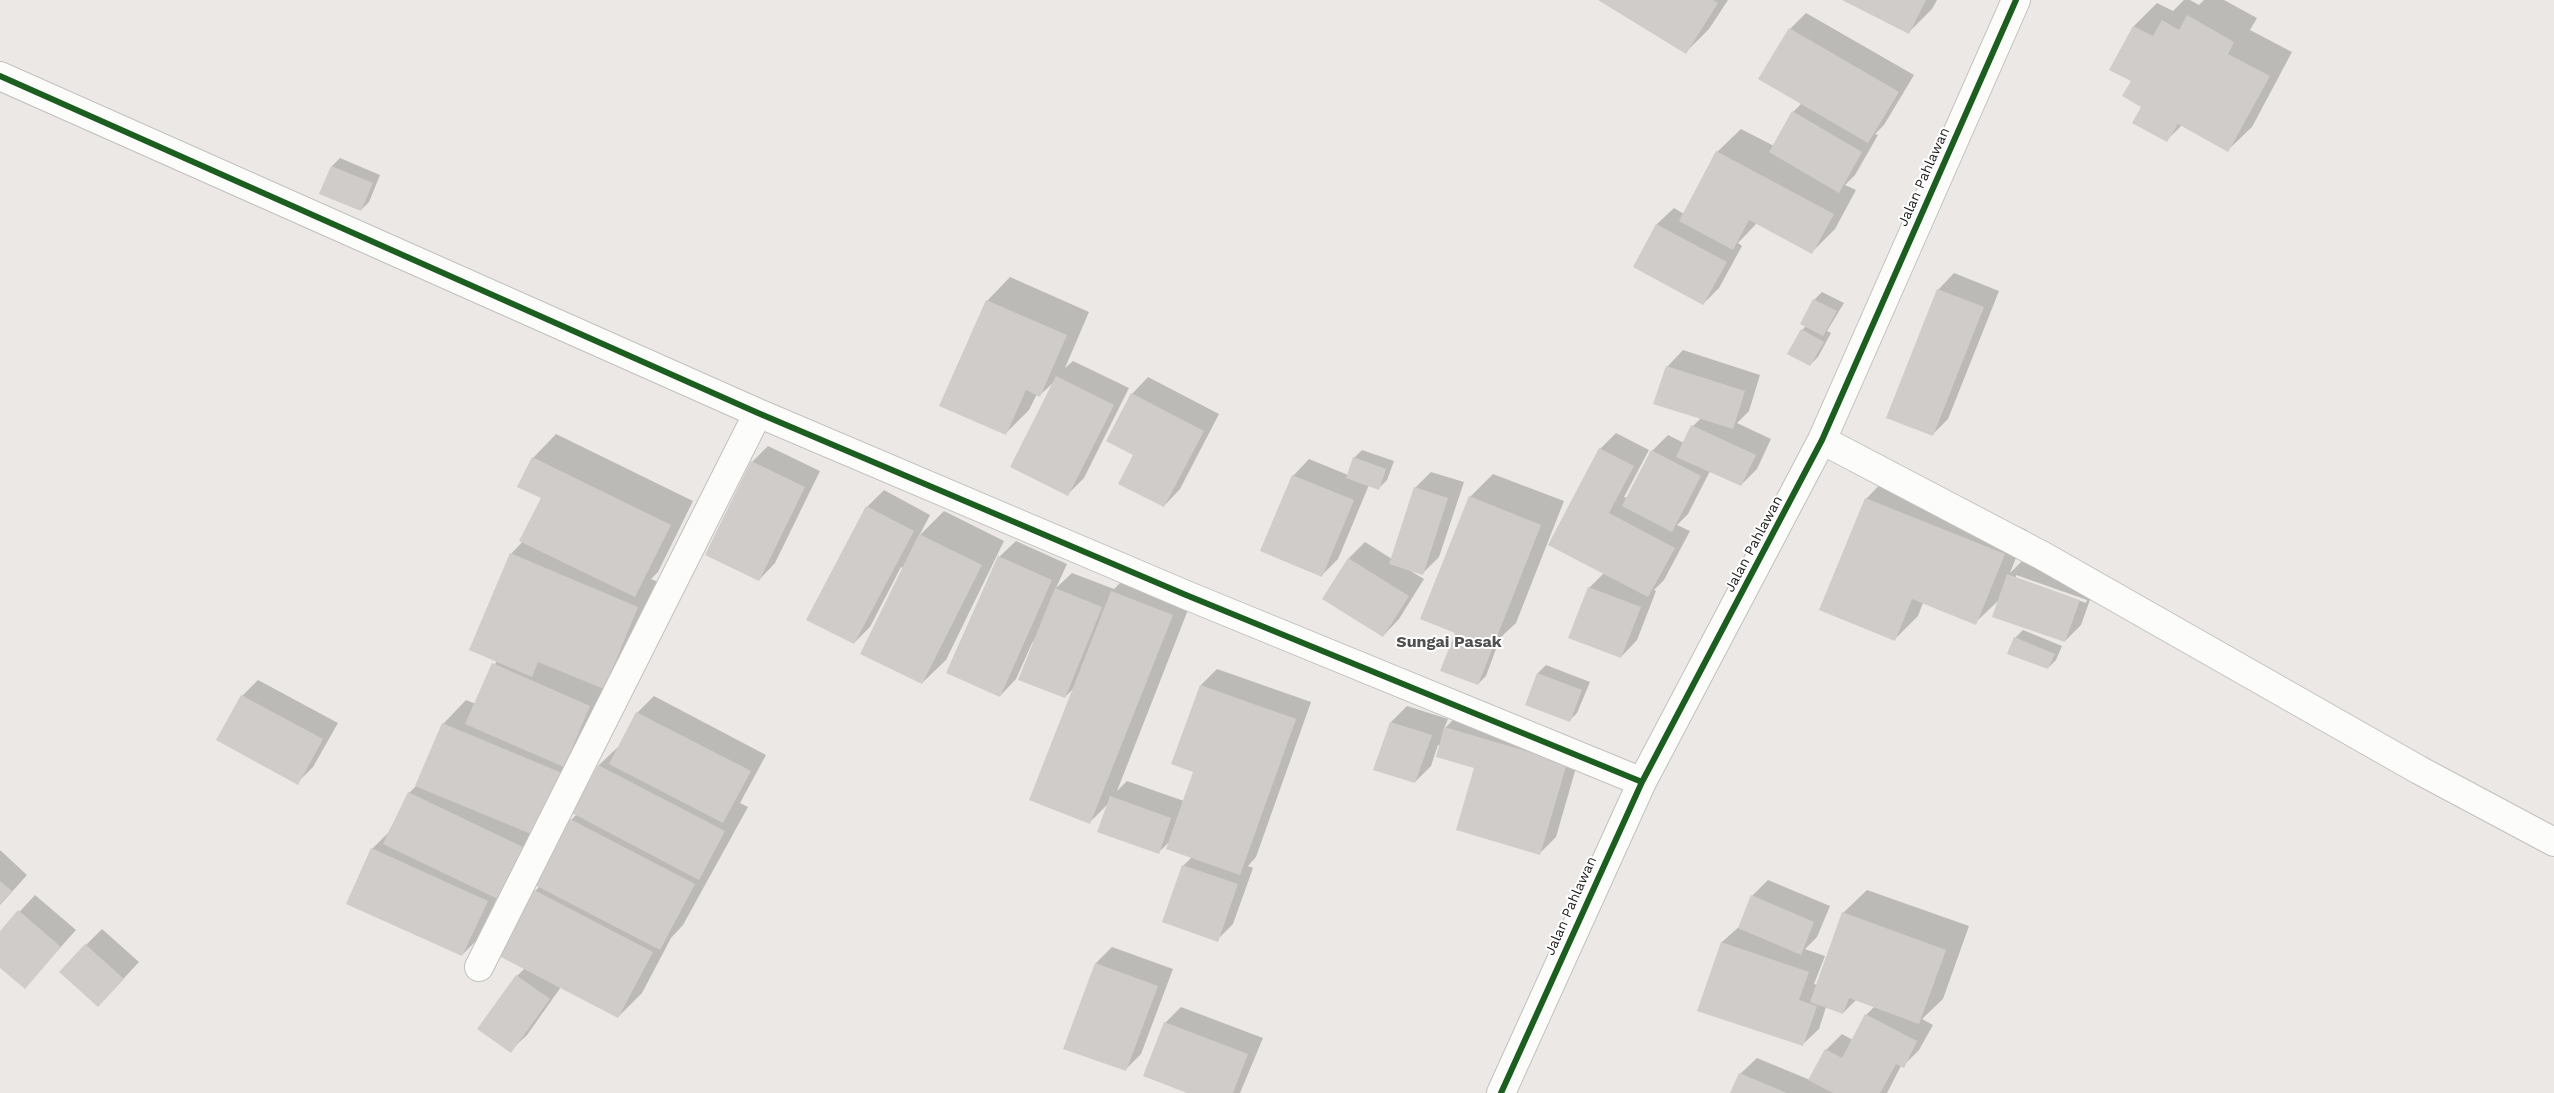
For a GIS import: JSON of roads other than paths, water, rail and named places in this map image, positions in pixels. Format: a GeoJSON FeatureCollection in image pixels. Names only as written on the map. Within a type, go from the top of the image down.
{"type":"FeatureCollection","features":[{"type":"Feature","properties":{"kind":"street","name":"Jalan Pahlawan"},"geometry":{"type":"LineString","coordinates":[[1501,1093],[1642,782],[1822,440],[2016,0]]}},
{"type":"Feature","properties":{"kind":"street"},"geometry":{"type":"LineString","coordinates":[[0,76],[758,413],[1186,595],[1642,782]]}},
{"type":"Feature","properties":{"kind":"street"},"geometry":{"type":"LineString","coordinates":[[479,967],[758,413]]}},
{"type":"Feature","properties":{"kind":"street"},"geometry":{"type":"LineString","coordinates":[[1822,440],[2043,556],[2419,770],[2554,842]]}},
{"type":"Feature","properties":{"kind":"district","name":"Sungai Pasak"},"geometry":{"type":"Point","coordinates":[1449,642]}}]}
